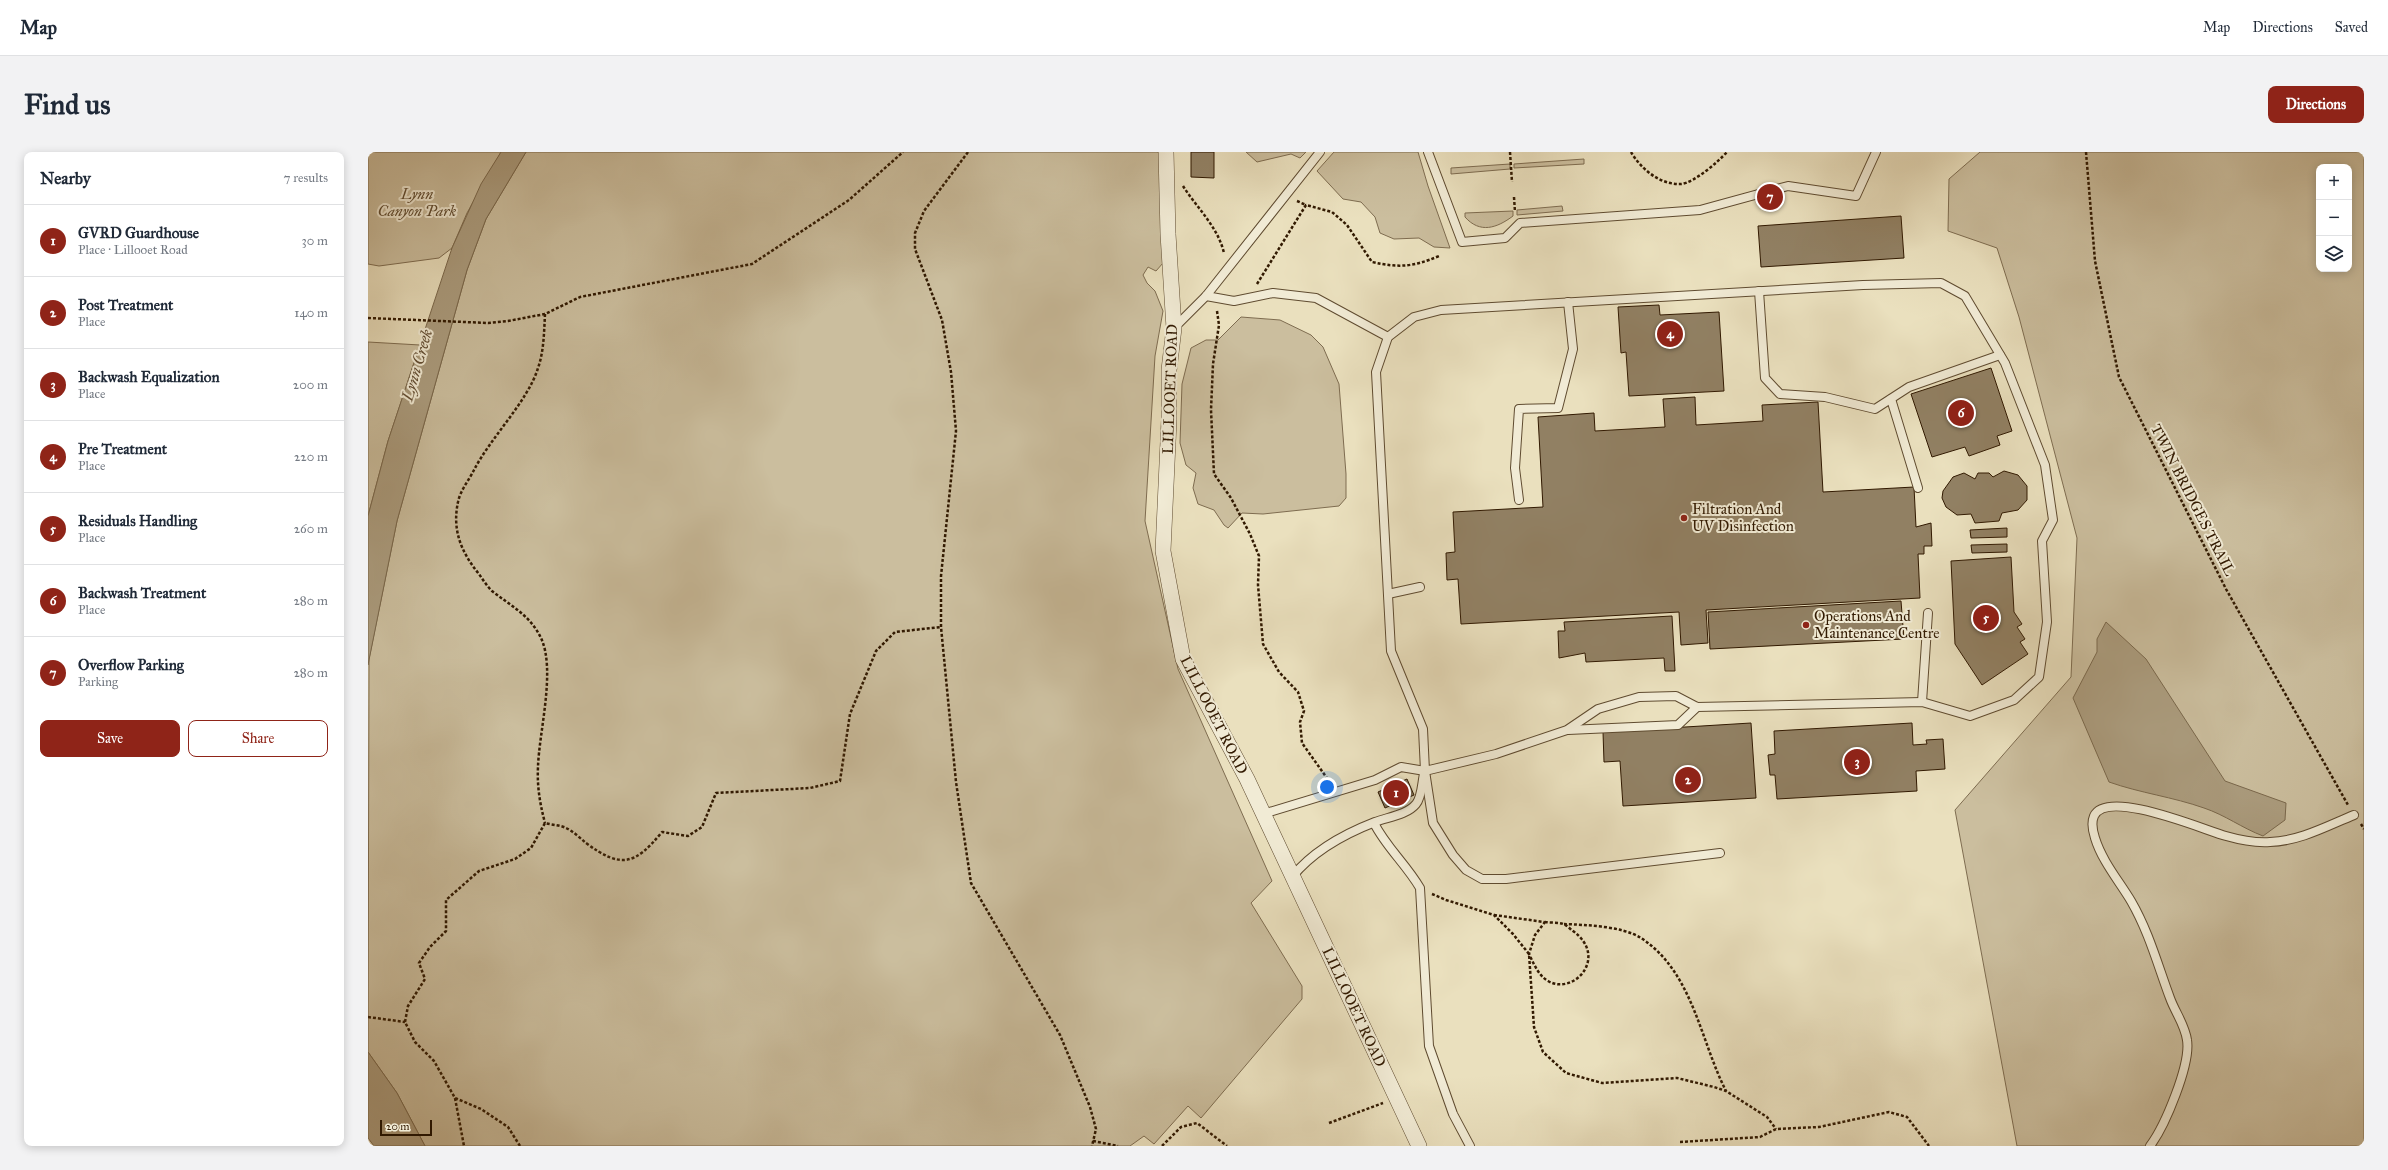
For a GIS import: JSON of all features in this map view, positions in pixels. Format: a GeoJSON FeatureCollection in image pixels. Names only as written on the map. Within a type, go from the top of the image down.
{"type":"FeatureCollection","features":[{"type":"Feature","properties":{"kind":"street","name":"LILLOOET ROAD"},"geometry":{"type":"LineString","coordinates":[[1166,152],[1168,234],[1174,328],[1169,370],[1169,420],[1163,551],[1183,659],[1247,779],[1419,1146]]}},
{"type":"Feature","properties":{"kind":"lane"},"geometry":{"type":"LineString","coordinates":[[1174,328],[1206,296],[1320,152]]}},
{"type":"Feature","properties":{"kind":"lane"},"geometry":{"type":"LineString","coordinates":[[1428,152],[1462,242],[1506,238],[1520,223],[1700,210],[1788,186],[1856,196],[1876,152]]}},
{"type":"Feature","properties":{"kind":"lane"},"geometry":{"type":"LineString","coordinates":[[1263,814],[1375,780],[1401,767],[1425,770],[1496,754],[1567,730],[1598,709],[1639,698],[1676,696],[1697,707],[1922,702],[1970,716],[2014,700],[2039,677],[2047,622],[2042,541],[2053,520],[2045,465],[2000,355],[1966,296],[1941,283],[1759,291],[1441,310],[1414,317],[1388,337],[1376,372],[1391,651],[1423,729],[1425,770],[1433,823],[1453,855],[1466,870],[1482,879],[1506,879],[1720,853]]}},
{"type":"Feature","properties":{"kind":"lane"},"geometry":{"type":"LineString","coordinates":[[1759,291],[1765,378],[1780,394],[1825,398],[1875,409],[1909,387],[2000,355]]}},
{"type":"Feature","properties":{"kind":"lane"},"geometry":{"type":"LineString","coordinates":[[1206,296],[1234,301],[1273,293],[1316,298],[1388,337]]}},
{"type":"Feature","properties":{"kind":"lane"},"geometry":{"type":"LineString","coordinates":[[1519,500],[1515,468],[1519,408],[1558,408],[1573,349],[1568,302]]}},
{"type":"Feature","properties":{"kind":"lane"},"geometry":{"type":"LineString","coordinates":[[1891,399],[1918,488]]}},
{"type":"Feature","properties":{"kind":"lane"},"geometry":{"type":"LineString","coordinates":[[1388,594],[1420,587]]}},
{"type":"Feature","properties":{"kind":"lane"},"geometry":{"type":"LineString","coordinates":[[1922,702],[1928,613]]}},
{"type":"Feature","properties":{"kind":"lane"},"geometry":{"type":"LineString","coordinates":[[1567,730],[1678,724],[1697,707]]}},
{"type":"Feature","properties":{"kind":"lane"},"geometry":{"type":"LineString","coordinates":[[1292,877],[1302,864],[1323,848],[1374,823],[1408,811],[1418,802],[1425,770]]}},
{"type":"Feature","properties":{"kind":"lane"},"geometry":{"type":"LineString","coordinates":[[2150,1146],[2184,1073],[2187,1039],[2152,945],[2132,902],[2106,862],[2095,838],[2092,823],[2095,815],[2110,807],[2122,806],[2172,817],[2226,836],[2251,842],[2270,842],[2294,839],[2354,815]]}},
{"type":"Feature","properties":{"kind":"lane"},"geometry":{"type":"LineString","coordinates":[[1374,823],[1383,842],[1410,872],[1420,888],[1429,1046],[1453,1114],[1470,1146]]}},
{"type":"Feature","properties":{"kind":"path"},"geometry":{"type":"LineString","coordinates":[[368,318],[481,322],[508,321],[545,314],[580,296],[752,264],[849,200],[903,152]]}},
{"type":"Feature","properties":{"kind":"path"},"geometry":{"type":"LineString","coordinates":[[968,152],[924,211],[915,233],[917,256],[942,320],[951,372],[956,431],[940,576],[942,627],[956,782],[972,883],[1060,1035],[1090,1107],[1096,1129],[1092,1146]]}},
{"type":"Feature","properties":{"kind":"path"},"geometry":{"type":"LineString","coordinates":[[1510,152],[1512,182]]}},
{"type":"Feature","properties":{"kind":"path"},"geometry":{"type":"LineString","coordinates":[[1631,152],[1638,164],[1659,180],[1682,184],[1715,166],[1727,152]]}},
{"type":"Feature","properties":{"kind":"path","name":"TWIN BRIDGES TRAIL"},"geometry":{"type":"LineString","coordinates":[[2086,152],[2095,261],[2119,377],[2226,589],[2354,815],[2364,829]]}},
{"type":"Feature","properties":{"kind":"path"},"geometry":{"type":"LineString","coordinates":[[1181,182],[1206,217],[1222,245],[1227,269]]}},
{"type":"Feature","properties":{"kind":"path"},"geometry":{"type":"LineString","coordinates":[[1514,197],[1515,216]]}},
{"type":"Feature","properties":{"kind":"path"},"geometry":{"type":"LineString","coordinates":[[1256,285],[1306,205],[1332,212],[1347,225],[1372,262],[1391,267],[1417,265],[1439,256]]}},
{"type":"Feature","properties":{"kind":"path"},"geometry":{"type":"LineString","coordinates":[[1206,296],[1218,312],[1219,325],[1213,364],[1211,410],[1214,474],[1231,498],[1250,534],[1259,556],[1258,592],[1263,644],[1279,672],[1298,692],[1304,711],[1300,722],[1302,743],[1329,781]]}},
{"type":"Feature","properties":{"kind":"path"},"geometry":{"type":"LineString","coordinates":[[1218,312],[1234,301]]}},
{"type":"Feature","properties":{"kind":"path"},"geometry":{"type":"LineString","coordinates":[[464,1146],[455,1098],[434,1061],[415,1042],[405,1022],[408,1006],[425,979],[419,963],[430,947],[446,931],[446,900],[479,871],[514,859],[531,848],[545,824],[538,797],[538,766],[546,706],[546,669],[542,640],[534,625],[521,610],[491,590],[469,562],[458,541],[456,524],[458,501],[494,437],[529,389],[538,368],[544,343],[545,314]]}},
{"type":"Feature","properties":{"kind":"path"},"geometry":{"type":"LineString","coordinates":[[545,824],[567,828],[603,855],[621,861],[637,857],[650,846],[662,832],[688,836],[702,827],[716,793],[810,788],[840,781],[850,714],[876,651],[895,632],[942,627]]}},
{"type":"Feature","properties":{"kind":"path"},"geometry":{"type":"LineString","coordinates":[[1420,888],[1446,900],[1494,915],[1564,924],[1603,926],[1640,938],[1660,954],[1679,979],[1726,1091]]}},
{"type":"Feature","properties":{"kind":"path"},"geometry":{"type":"LineString","coordinates":[[1494,915],[1514,934],[1529,954],[1537,972],[1549,982],[1565,984],[1577,979],[1587,966],[1590,953],[1581,937],[1564,924]]}},
{"type":"Feature","properties":{"kind":"path"},"geometry":{"type":"LineString","coordinates":[[1545,922],[1535,935],[1529,954],[1534,1027],[1542,1052],[1566,1073],[1602,1083],[1676,1078],[1726,1091],[1767,1117],[1776,1129]]}},
{"type":"Feature","properties":{"kind":"path"},"geometry":{"type":"LineString","coordinates":[[368,1017],[405,1022]]}},
{"type":"Feature","properties":{"kind":"path"},"geometry":{"type":"LineString","coordinates":[[455,1098],[481,1109],[508,1127],[520,1146]]}},
{"type":"Feature","properties":{"kind":"path"},"geometry":{"type":"LineString","coordinates":[[1329,1123],[1396,1098]]}},
{"type":"Feature","properties":{"kind":"path"},"geometry":{"type":"LineString","coordinates":[[1680,1142],[1760,1137],[1776,1129],[1819,1127],[1889,1112],[1907,1117],[1928,1146]]}},
{"type":"Feature","properties":{"kind":"path"},"geometry":{"type":"LineString","coordinates":[[1162,1146],[1181,1127],[1197,1123],[1227,1146]]}},
{"type":"Feature","properties":{"kind":"path"},"geometry":{"type":"LineString","coordinates":[[1093,1141],[1118,1146]]}},
{"type":"Feature","properties":{"kind":"green space","name":"Lynn Canyon Park"},"geometry":{"type":"Polygon","coordinates":[[[368,152],[501,152],[467,213],[452,248],[439,258],[379,266],[368,264],[368,152]]]}},
{"type":"Feature","properties":{"kind":"green space"},"geometry":{"type":"Polygon","coordinates":[[[526,152],[1158,152],[1160,158],[1163,263],[1156,271],[1148,267],[1143,275],[1147,283],[1155,291],[1163,311],[1155,356],[1145,521],[1178,669],[1272,881],[1251,903],[1302,986],[1302,999],[1201,1118],[1188,1106],[1154,1144],[1144,1136],[1130,1146],[425,1146],[397,1093],[368,1052],[369,659],[397,521],[467,270],[486,219],[526,152]]]}},
{"type":"Feature","properties":{"kind":"green space"},"geometry":{"type":"Polygon","coordinates":[[[1246,152],[1306,152],[1300,158],[1291,154],[1257,162],[1246,152]]]}},
{"type":"Feature","properties":{"kind":"green space"},"geometry":{"type":"Polygon","coordinates":[[[1334,152],[1418,152],[1428,186],[1450,248],[1434,247],[1419,238],[1394,239],[1380,233],[1375,217],[1361,202],[1343,199],[1317,171],[1334,152]]]}},
{"type":"Feature","properties":{"kind":"green space"},"geometry":{"type":"Polygon","coordinates":[[[1980,152],[2364,152],[2364,1146],[2017,1146],[1955,810],[2071,677],[2077,538],[2019,317],[1997,248],[1948,231],[1949,179],[1980,152]]]}},
{"type":"Feature","properties":{"kind":"green space"},"geometry":{"type":"Polygon","coordinates":[[[1584,159],[1584,164],[1514,168],[1514,164],[1584,159]]]}},
{"type":"Feature","properties":{"kind":"green space"},"geometry":{"type":"Polygon","coordinates":[[[1510,164],[1510,169],[1451,174],[1451,168],[1510,164]]]}},
{"type":"Feature","properties":{"kind":"green space"},"geometry":{"type":"Polygon","coordinates":[[[1562,206],[1563,211],[1517,215],[1517,210],[1562,206]]]}},
{"type":"Feature","properties":{"kind":"green space"},"geometry":{"type":"Polygon","coordinates":[[[1513,211],[1513,216],[1501,224],[1489,227],[1477,226],[1465,217],[1465,213],[1513,211]]]}},
{"type":"Feature","properties":{"kind":"green space"},"geometry":{"type":"Polygon","coordinates":[[[1241,317],[1280,320],[1311,335],[1323,347],[1339,384],[1346,474],[1346,498],[1339,506],[1263,514],[1242,513],[1228,528],[1224,525],[1214,510],[1198,504],[1193,488],[1196,473],[1186,465],[1180,443],[1182,384],[1191,348],[1206,340],[1218,340],[1241,317]]]}},
{"type":"Feature","properties":{"kind":"green space"},"geometry":{"type":"Polygon","coordinates":[[[368,342],[420,345],[388,441],[368,516],[368,342]]]}},
{"type":"Feature","properties":{"kind":"water","name":"Lynn Creek"},"geometry":{"type":"Polygon","coordinates":[[[501,152],[526,152],[486,219],[467,270],[397,521],[368,665],[368,516],[388,441],[452,248],[481,184],[501,152]]]}},
{"type":"Feature","properties":{"kind":"water"},"geometry":{"type":"Polygon","coordinates":[[[2106,622],[2146,659],[2225,781],[2286,803],[2285,820],[2263,836],[2204,808],[2109,782],[2073,698],[2097,652],[2097,639],[2106,622]]]}},
{"type":"Feature","properties":{"kind":"water"},"geometry":{"type":"Polygon","coordinates":[[[368,1052],[397,1093],[425,1146],[374,1146],[368,1138],[368,1052]]]}},
{"type":"Feature","properties":{"kind":"building"},"geometry":{"type":"Polygon","coordinates":[[[1191,152],[1214,152],[1214,178],[1191,177],[1191,152]]]}},
{"type":"Feature","properties":{"kind":"building"},"geometry":{"type":"Polygon","coordinates":[[[1901,216],[1904,258],[1761,267],[1758,226],[1901,216]]]}},
{"type":"Feature","properties":{"kind":"building"},"geometry":{"type":"Polygon","coordinates":[[[1659,305],[1660,315],[1719,312],[1724,391],[1629,396],[1626,352],[1621,353],[1618,307],[1659,305]]]}},
{"type":"Feature","properties":{"kind":"building"},"geometry":{"type":"Polygon","coordinates":[[[1991,368],[2012,431],[1997,436],[2000,445],[1969,456],[1965,447],[1932,457],[1911,394],[1991,368]]]}},
{"type":"Feature","properties":{"kind":"building","name":"Filtration And UV Disinfection"},"geometry":{"type":"Polygon","coordinates":[[[1695,397],[1696,425],[1763,421],[1762,405],[1818,402],[1823,492],[1914,487],[1916,527],[1931,523],[1932,546],[1924,546],[1924,554],[1918,554],[1920,598],[1706,610],[1708,643],[1681,645],[1679,612],[1461,624],[1458,579],[1447,580],[1446,553],[1455,552],[1453,512],[1543,507],[1538,417],[1594,413],[1595,431],[1665,427],[1663,399],[1695,397]]]}},
{"type":"Feature","properties":{"kind":"building"},"geometry":{"type":"Polygon","coordinates":[[[2004,471],[2018,475],[2027,486],[2027,500],[2018,510],[2002,513],[1999,521],[1975,523],[1971,514],[1957,515],[1946,507],[1942,498],[1943,491],[1953,477],[1964,473],[1975,479],[1978,473],[1989,473],[1993,477],[2004,471]]]}},
{"type":"Feature","properties":{"kind":"building"},"geometry":{"type":"Polygon","coordinates":[[[2007,528],[2007,537],[1971,538],[1970,530],[2007,528]]]}},
{"type":"Feature","properties":{"kind":"building"},"geometry":{"type":"Polygon","coordinates":[[[2007,544],[2007,552],[1972,553],[1971,545],[2007,544]]]}},
{"type":"Feature","properties":{"kind":"building"},"geometry":{"type":"Polygon","coordinates":[[[2011,557],[2014,612],[2022,624],[2017,627],[2025,639],[2020,642],[2028,654],[1982,685],[1955,644],[1951,561],[2011,557]]]}},
{"type":"Feature","properties":{"kind":"building","name":"Operations And Maintenance Centre"},"geometry":{"type":"Polygon","coordinates":[[[1901,601],[1904,639],[1710,649],[1708,612],[1901,601]]]}},
{"type":"Feature","properties":{"kind":"building"},"geometry":{"type":"Polygon","coordinates":[[[1672,616],[1675,671],[1665,671],[1664,658],[1586,662],[1585,653],[1559,658],[1558,631],[1565,631],[1564,622],[1672,616]]]}},
{"type":"Feature","properties":{"kind":"building"},"geometry":{"type":"Polygon","coordinates":[[[1751,723],[1756,798],[1623,806],[1620,761],[1604,762],[1603,732],[1751,723]]]}},
{"type":"Feature","properties":{"kind":"building"},"geometry":{"type":"Polygon","coordinates":[[[1912,723],[1913,745],[1927,744],[1926,740],[1943,739],[1945,769],[1916,771],[1917,791],[1777,799],[1775,775],[1770,775],[1768,755],[1775,754],[1774,731],[1912,723]]]}},
{"type":"Feature","properties":{"kind":"building"},"geometry":{"type":"Polygon","coordinates":[[[1407,779],[1414,795],[1385,808],[1378,792],[1407,779]]]}},
{"type":"Feature","properties":{"kind":"place","name":"Overflow Parking"},"geometry":{"type":"Point","coordinates":[1770,197]}},
{"type":"Feature","properties":{"kind":"place","name":"Pre Treatment"},"geometry":{"type":"Point","coordinates":[1670,334]}},
{"type":"Feature","properties":{"kind":"place","name":"Backwash Treatment"},"geometry":{"type":"Point","coordinates":[1961,413]}},
{"type":"Feature","properties":{"kind":"place","name":"Filtration And UV Disinfection"},"geometry":{"type":"Point","coordinates":[1684,518]}},
{"type":"Feature","properties":{"kind":"place","name":"Residuals Handling"},"geometry":{"type":"Point","coordinates":[1986,618]}},
{"type":"Feature","properties":{"kind":"place","name":"Operations And Maintenance Centre"},"geometry":{"type":"Point","coordinates":[1806,625]}},
{"type":"Feature","properties":{"kind":"place","name":"Backwash Equalization"},"geometry":{"type":"Point","coordinates":[1857,762]}},
{"type":"Feature","properties":{"kind":"place","name":"Post Treatment"},"geometry":{"type":"Point","coordinates":[1688,780]}},
{"type":"Feature","properties":{"kind":"place","name":"GVRD Guardhouse"},"geometry":{"type":"Point","coordinates":[1396,793]}}]}
